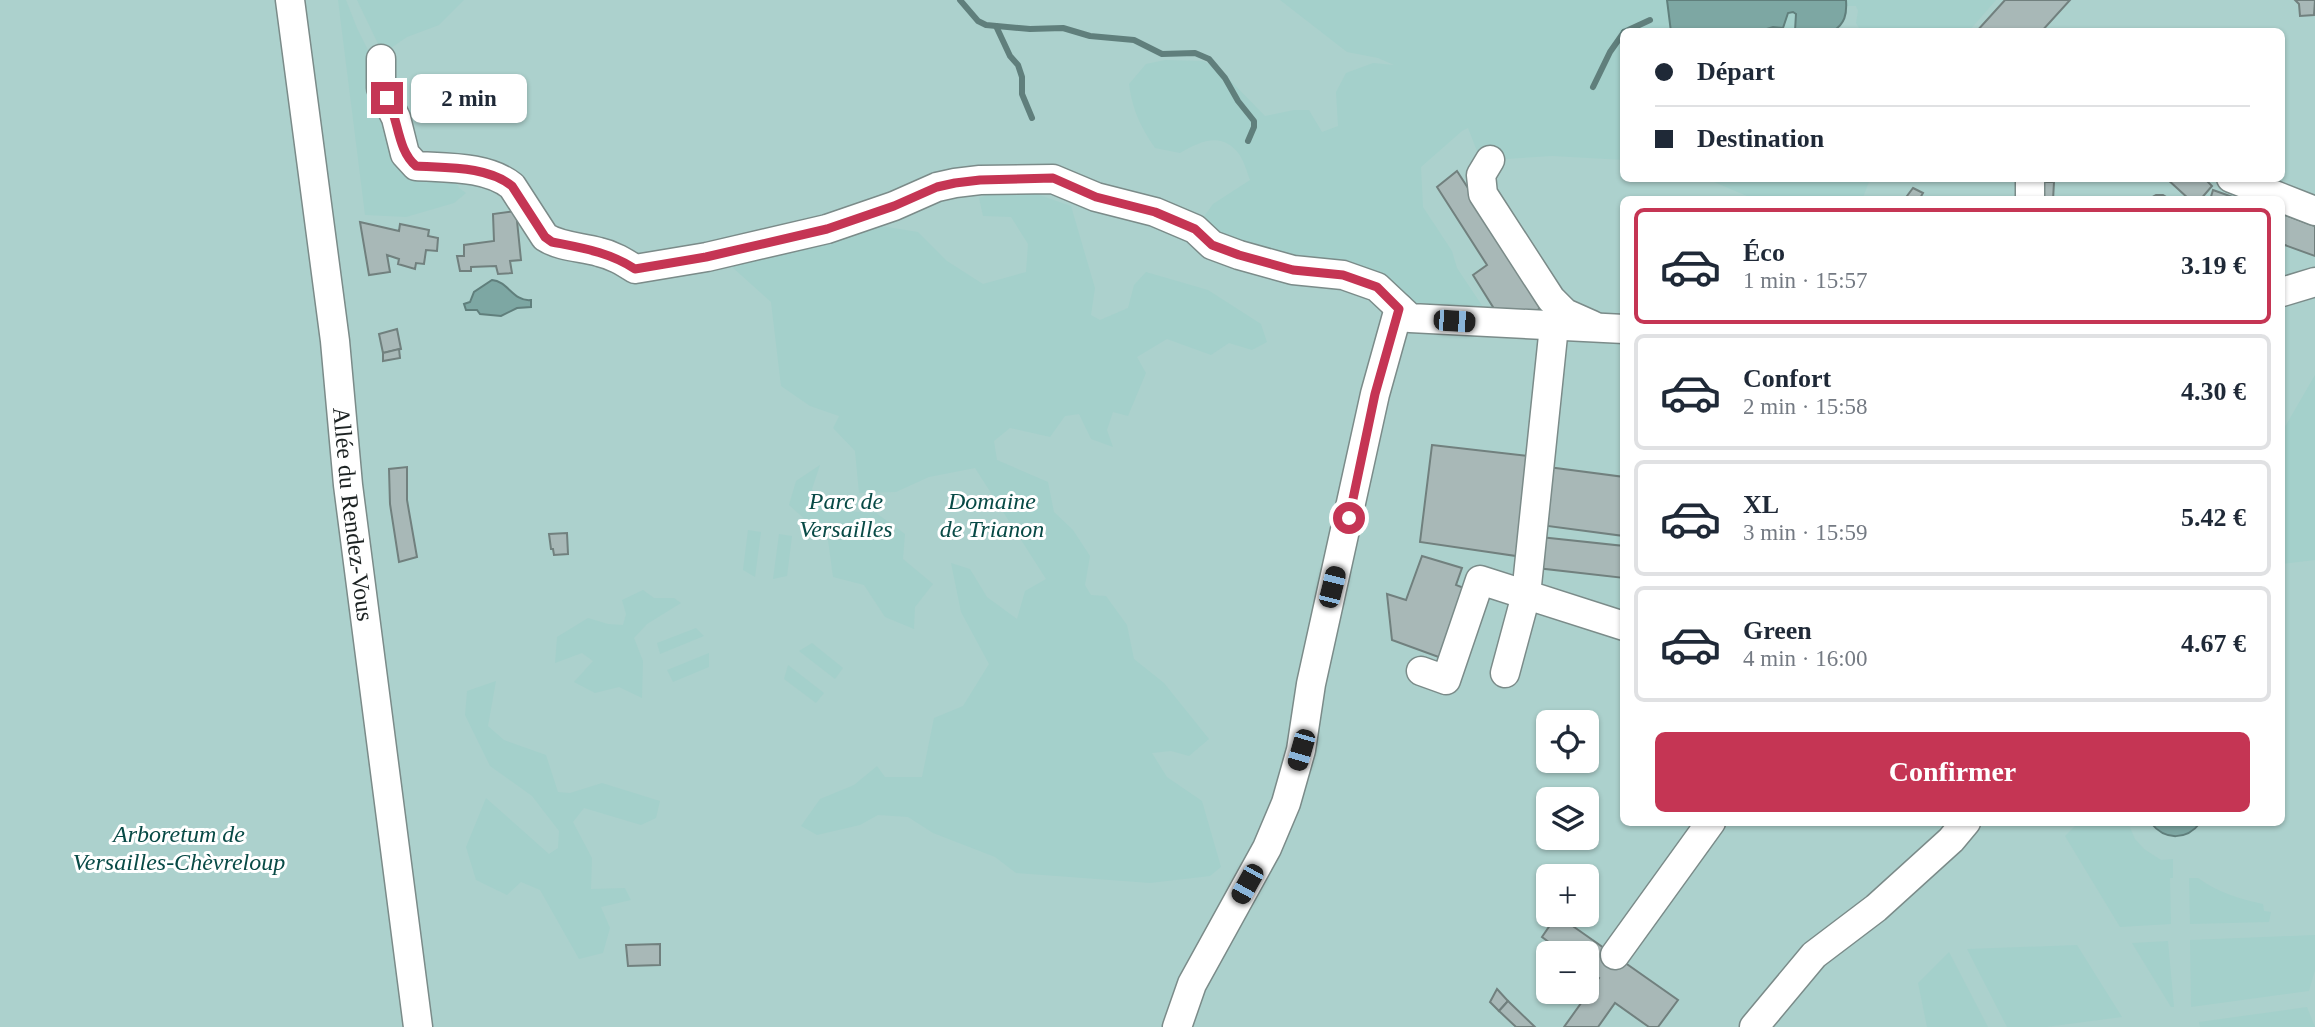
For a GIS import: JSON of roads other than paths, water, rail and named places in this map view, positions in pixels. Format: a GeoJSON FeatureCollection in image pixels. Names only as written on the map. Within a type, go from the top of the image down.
{"type":"FeatureCollection","features":[{"type":"Feature","properties":{"kind":"lane","name":"Allée du Rendez-Vous"},"geometry":{"type":"LineString","coordinates":[[289,0],[334,341],[348,485],[418,1027]]}},
{"type":"Feature","properties":{"kind":"lane"},"geometry":{"type":"LineString","coordinates":[[381,59],[381,88],[396,118],[405,154],[416,166],[468,170],[507,182],[545,237],[552,242],[601,252],[635,269],[706,257],[827,229],[894,206],[937,187],[955,183],[1053,178],[1096,197],[1155,212],[1195,229],[1212,245],[1239,255],[1293,270],[1343,275],[1377,287],[1410,318],[1611,329]]}},
{"type":"Feature","properties":{"kind":"lane"},"geometry":{"type":"LineString","coordinates":[[1490,160],[1481,175],[1483,194],[1551,299],[1565,313],[1611,329]]}},
{"type":"Feature","properties":{"kind":"lane"},"geometry":{"type":"LineString","coordinates":[[2241,182],[2277,196]]}},
{"type":"Feature","properties":{"kind":"lane"},"geometry":{"type":"LineString","coordinates":[[2285,199],[2315,211]]}},
{"type":"Feature","properties":{"kind":"lane"},"geometry":{"type":"LineString","coordinates":[[2285,291],[2315,282]]}},
{"type":"Feature","properties":{"kind":"lane"},"geometry":{"type":"LineString","coordinates":[[1177,1027],[1192,984],[1267,848],[1286,803],[1301,750],[1311,684],[1375,394],[1399,309]]}},
{"type":"Feature","properties":{"kind":"lane"},"geometry":{"type":"LineString","coordinates":[[1505,673],[1526,595],[1554,326]]}},
{"type":"Feature","properties":{"kind":"lane"},"geometry":{"type":"LineString","coordinates":[[1421,671],[1446,680],[1480,580],[1620,625]]}},
{"type":"Feature","properties":{"kind":"lane"},"geometry":{"type":"LineString","coordinates":[[1615,955],[1708,826]]}},
{"type":"Feature","properties":{"kind":"lane"},"geometry":{"type":"LineString","coordinates":[[1754,1027],[1814,955],[1877,908],[1963,826]]}},
{"type":"Feature","properties":{"kind":"waterway"},"geometry":{"type":"LineString","coordinates":[[960,0],[978,21],[986,25],[1030,29],[1063,28],[1090,36],[1134,40],[1162,54],[1195,53],[1209,59],[1254,121],[1248,141]]}},
{"type":"Feature","properties":{"kind":"waterway"},"geometry":{"type":"LineString","coordinates":[[1633,28],[1650,20]]}},
{"type":"Feature","properties":{"kind":"waterway"},"geometry":{"type":"LineString","coordinates":[[996,26],[1010,56],[1018,65],[1022,77],[1022,94],[1032,118]]}},
{"type":"Feature","properties":{"kind":"waterway"},"geometry":{"type":"LineString","coordinates":[[1593,87],[1620,38]]}},
{"type":"Feature","properties":{"kind":"park label","name":"Parc de Versailles"},"geometry":{"type":"Point","coordinates":[846,515]}},
{"type":"Feature","properties":{"kind":"park label","name":"Domaine de Trianon"},"geometry":{"type":"Point","coordinates":[992,515]}},
{"type":"Feature","properties":{"kind":"park label","name":"Arboretum de Versailles-Chèvreloup"},"geometry":{"type":"Point","coordinates":[179,848]}}]}
